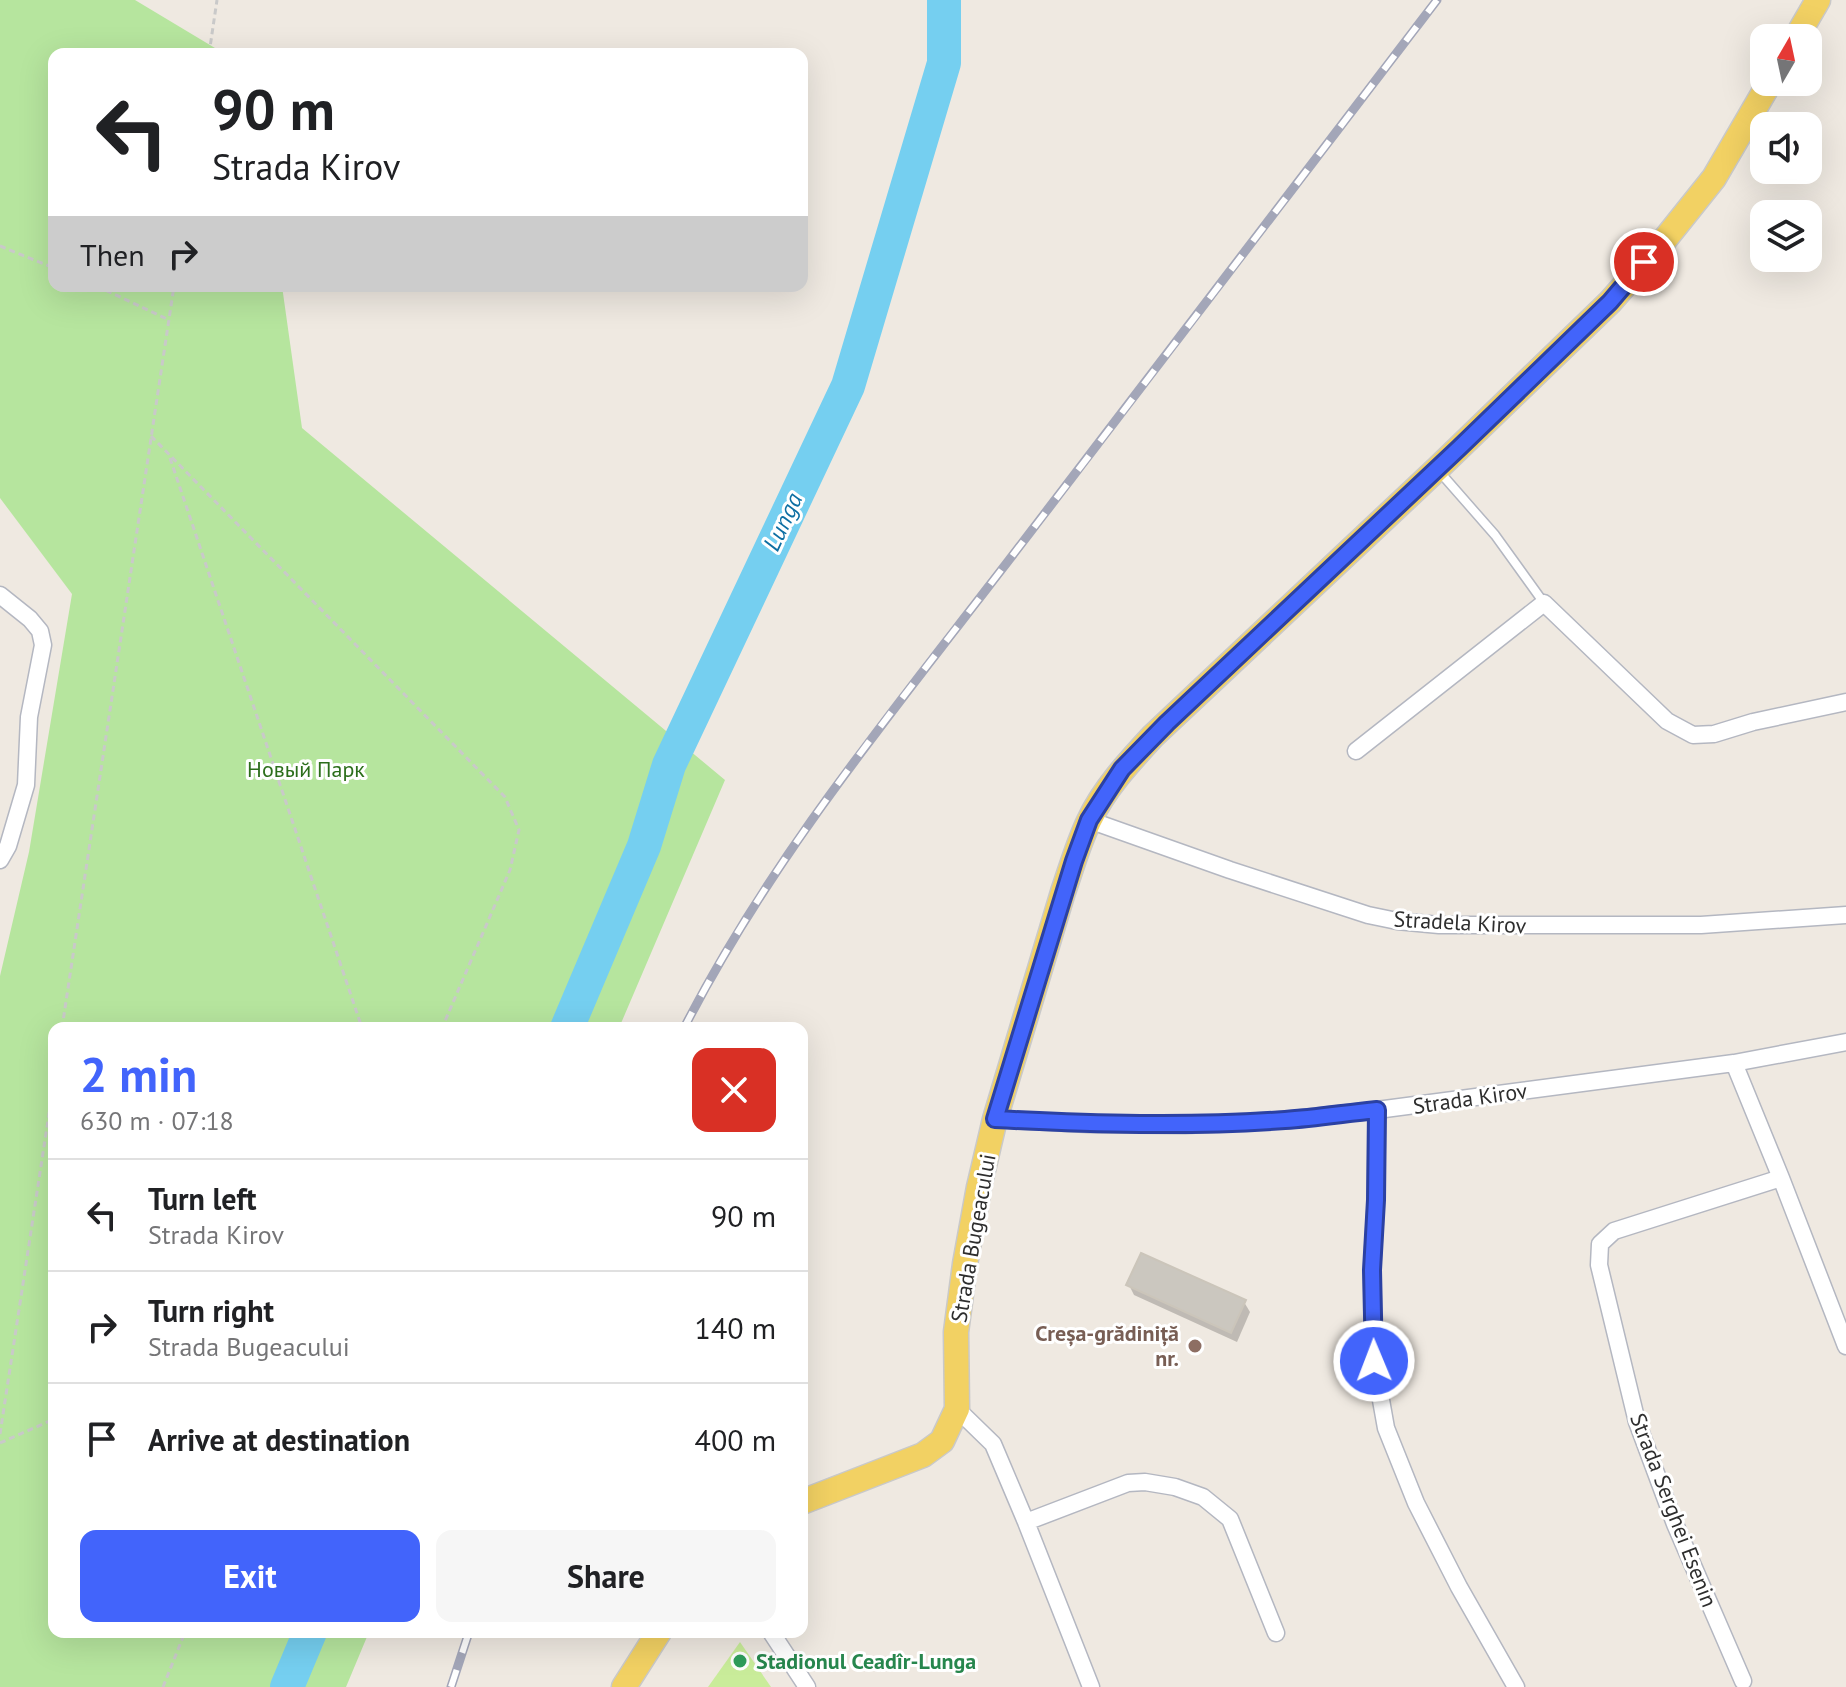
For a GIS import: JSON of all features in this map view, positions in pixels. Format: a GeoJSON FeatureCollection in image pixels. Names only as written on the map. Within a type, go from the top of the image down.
{"type":"FeatureCollection","features":[{"type":"Feature","properties":{"kind":"main road"},"geometry":{"type":"LineString","coordinates":[[1804,24],[1818,0]]}},
{"type":"Feature","properties":{"kind":"main road","name":"Strada Bugeacului"},"geometry":{"type":"LineString","coordinates":[[957,1409],[956,1332],[979,1187],[995,1119],[1063,892],[1089,820],[1122,769],[1153,736],[1610,302],[1714,178],[1762,96]]}},
{"type":"Feature","properties":{"kind":"main road"},"geometry":{"type":"LineString","coordinates":[[808,1500],[923,1455],[942,1441],[957,1409]]}},
{"type":"Feature","properties":{"kind":"main road"},"geometry":{"type":"LineString","coordinates":[[624,1687],[655,1638]]}},
{"type":"Feature","properties":{"kind":"street"},"geometry":{"type":"LineString","coordinates":[[0,595],[30,619],[40,631],[43,645],[29,717],[26,785],[8,846],[0,860]]}},
{"type":"Feature","properties":{"kind":"street"},"geometry":{"type":"LineString","coordinates":[[1356,751],[1544,603],[1667,721],[1693,735],[1714,734],[1753,722],[1846,702]]}},
{"type":"Feature","properties":{"kind":"street","name":"Stradela Kirov"},"geometry":{"type":"LineString","coordinates":[[1089,820],[1244,875],[1368,915],[1397,921],[1439,925],[1701,925],[1846,915]]}},
{"type":"Feature","properties":{"kind":"street","name":"Strada Kirov"},"geometry":{"type":"LineString","coordinates":[[995,1119],[1185,1125],[1285,1120],[1734,1063],[1846,1042]]}},
{"type":"Feature","properties":{"kind":"street"},"geometry":{"type":"LineString","coordinates":[[1734,1063],[1846,1346]]}},
{"type":"Feature","properties":{"kind":"street"},"geometry":{"type":"LineString","coordinates":[[1377,1110],[1372,1270],[1374,1361],[1386,1428],[1416,1503],[1516,1687]]}},
{"type":"Feature","properties":{"kind":"street","name":"Strada Serghei Esenin"},"geometry":{"type":"LineString","coordinates":[[1743,1681],[1675,1524],[1637,1422],[1599,1265],[1600,1244],[1614,1231],[1781,1178]]}},
{"type":"Feature","properties":{"kind":"street"},"geometry":{"type":"LineString","coordinates":[[957,1409],[993,1444],[1091,1687]]}},
{"type":"Feature","properties":{"kind":"street"},"geometry":{"type":"LineString","coordinates":[[1026,1522],[1128,1483],[1160,1484],[1203,1497],[1230,1519],[1276,1633]]}},
{"type":"Feature","properties":{"kind":"street"},"geometry":{"type":"LineString","coordinates":[[775,1638],[807,1687]]}},
{"type":"Feature","properties":{"kind":"lane"},"geometry":{"type":"LineString","coordinates":[[1437,469],[1495,535],[1544,603]]}},
{"type":"Feature","properties":{"kind":"path"},"geometry":{"type":"LineString","coordinates":[[210,48],[217,0]]}},
{"type":"Feature","properties":{"kind":"path"},"geometry":{"type":"LineString","coordinates":[[0,246],[48,266]]}},
{"type":"Feature","properties":{"kind":"path"},"geometry":{"type":"LineString","coordinates":[[110,292],[169,320]]}},
{"type":"Feature","properties":{"kind":"path"},"geometry":{"type":"LineString","coordinates":[[63,1022],[173,292]]}},
{"type":"Feature","properties":{"kind":"path"},"geometry":{"type":"LineString","coordinates":[[151,436],[505,797],[519,830],[510,870],[445,1022]]}},
{"type":"Feature","properties":{"kind":"path"},"geometry":{"type":"LineString","coordinates":[[169,454],[360,1022]]}},
{"type":"Feature","properties":{"kind":"path"},"geometry":{"type":"LineString","coordinates":[[0,1434],[48,1122]]}},
{"type":"Feature","properties":{"kind":"path"},"geometry":{"type":"LineString","coordinates":[[0,1443],[48,1422]]}},
{"type":"Feature","properties":{"kind":"path"},"geometry":{"type":"LineString","coordinates":[[163,1687],[183,1638]]}},
{"type":"Feature","properties":{"kind":"green space","name":"Новый Парк"},"geometry":{"type":"Polygon","coordinates":[[[0,0],[135,0],[215,48],[48,48],[48,292],[283,292],[302,428],[725,780],[622,1022],[48,1022],[48,1638],[366,1638],[346,1687],[0,1687],[0,976],[29,852],[72,594],[0,498],[0,0]]]}},
{"type":"Feature","properties":{"kind":"green space","name":"Stadionul Ceadîr-Lunga"},"geometry":{"type":"Polygon","coordinates":[[[740,1642],[771,1687],[708,1687],[740,1642]]]}},
{"type":"Feature","properties":{"kind":"building"},"geometry":{"type":"Polygon","coordinates":[[[1141,1253],[1246,1300],[1231,1333],[1126,1285],[1141,1253]]]}},
{"type":"Feature","properties":{"kind":"waterway","name":"Lunga"},"geometry":{"type":"LineString","coordinates":[[570,1022],[644,846],[669,765],[848,386],[944,63],[944,0]]}},
{"type":"Feature","properties":{"kind":"waterway","name":"Lunga"},"geometry":{"type":"LineString","coordinates":[[287,1687],[307,1638]]}},
{"type":"Feature","properties":{"kind":"railway"},"geometry":{"type":"LineString","coordinates":[[687,1022],[755,904],[836,787],[1437,0]]}},
{"type":"Feature","properties":{"kind":"railway"},"geometry":{"type":"LineString","coordinates":[[451,1687],[467,1638]]}},
{"type":"Feature","properties":{"kind":"place","name":"Creșa-grădiniță nr."},"geometry":{"type":"Point","coordinates":[1195,1346]}},
{"type":"Feature","properties":{"kind":"place","name":"Stadionul Ceadîr-Lunga"},"geometry":{"type":"Point","coordinates":[740,1661]}},
{"type":"Feature","properties":{"kind":"route"},"geometry":{"type":"LineString","coordinates":[[1374,1361],[1372,1270],[1377,1110],[1285,1120],[1185,1125],[995,1119],[1074,861],[1089,820],[1122,769],[1153,736],[1610,302],[1644,262]]}}]}
